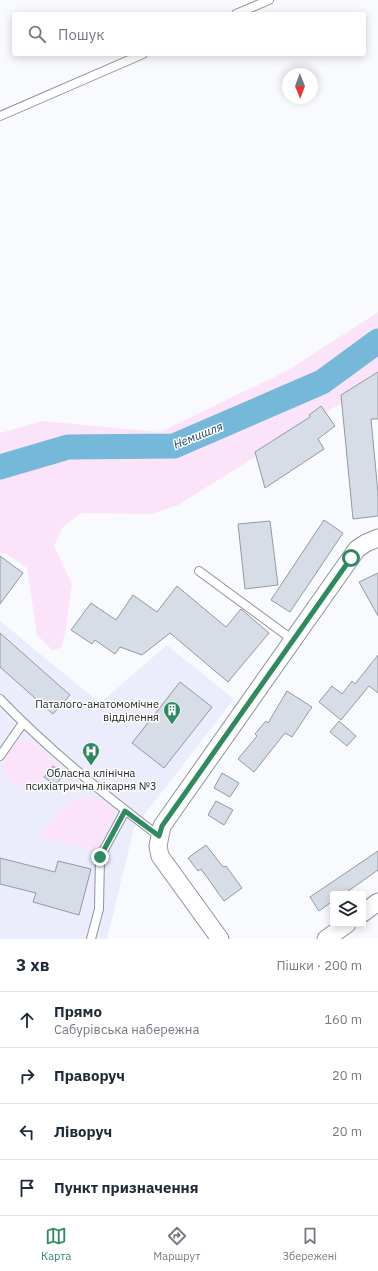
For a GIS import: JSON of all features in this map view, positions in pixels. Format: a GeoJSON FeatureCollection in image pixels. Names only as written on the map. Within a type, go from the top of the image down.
{"type":"FeatureCollection","features":[{"type":"Feature","properties":{"kind":"street"},"geometry":{"type":"LineString","coordinates":[[220,939],[160,856],[158,846],[162,826],[357,549],[378,538]]}},
{"type":"Feature","properties":{"kind":"street"},"geometry":{"type":"LineString","coordinates":[[366,910],[378,902]]}},
{"type":"Feature","properties":{"kind":"street"},"geometry":{"type":"LineString","coordinates":[[326,939],[343,927]]}},
{"type":"Feature","properties":{"kind":"lane"},"geometry":{"type":"LineString","coordinates":[[241,12],[269,0]]}},
{"type":"Feature","properties":{"kind":"lane"},"geometry":{"type":"LineString","coordinates":[[0,116],[138,56]]}},
{"type":"Feature","properties":{"kind":"lane"},"geometry":{"type":"LineString","coordinates":[[199,571],[292,640]]}},
{"type":"Feature","properties":{"kind":"lane"},"geometry":{"type":"LineString","coordinates":[[0,699],[23,723],[94,786],[159,836]]}},
{"type":"Feature","properties":{"kind":"lane"},"geometry":{"type":"LineString","coordinates":[[0,756],[23,723]]}},
{"type":"Feature","properties":{"kind":"lane"},"geometry":{"type":"LineString","coordinates":[[91,939],[99,909],[100,857],[125,811]]}},
{"type":"Feature","properties":{"kind":"shaded area"},"geometry":{"type":"Polygon","coordinates":[[[378,312],[378,380],[178,505],[152,514],[81,513],[63,527],[54,546],[72,584],[65,633],[61,648],[52,650],[37,635],[27,568],[5,553],[0,554],[0,433],[42,421],[160,432],[290,369],[378,312]]]}},
{"type":"Feature","properties":{"kind":"shaded area","name":"Обласна клінічна психіатрична лікарня №3"},"geometry":{"type":"Polygon","coordinates":[[[0,621],[100,703],[167,645],[234,699],[134,828],[107,939],[0,939],[0,621]]]}},
{"type":"Feature","properties":{"kind":"shaded area"},"geometry":{"type":"Polygon","coordinates":[[[27,737],[56,763],[32,791],[16,785],[11,781],[4,772],[2,766],[2,760],[5,756],[22,739],[27,737]]]}},
{"type":"Feature","properties":{"kind":"shaded area"},"geometry":{"type":"Polygon","coordinates":[[[97,797],[115,806],[116,810],[98,849],[92,850],[44,838],[45,827],[71,799],[97,797]]]}},
{"type":"Feature","properties":{"kind":"building"},"geometry":{"type":"Polygon","coordinates":[[[378,372],[378,419],[371,419],[378,493],[378,516],[353,519],[341,395],[378,372]]]}},
{"type":"Feature","properties":{"kind":"building"},"geometry":{"type":"Polygon","coordinates":[[[321,406],[335,426],[318,439],[324,449],[265,488],[255,452],[310,417],[309,415],[321,406]]]}},
{"type":"Feature","properties":{"kind":"building"},"geometry":{"type":"Polygon","coordinates":[[[324,520],[343,533],[290,612],[271,600],[324,520]]]}},
{"type":"Feature","properties":{"kind":"building"},"geometry":{"type":"Polygon","coordinates":[[[270,521],[278,585],[245,589],[238,524],[270,521]]]}},
{"type":"Feature","properties":{"kind":"building"},"geometry":{"type":"Polygon","coordinates":[[[0,556],[23,573],[0,604],[0,556]]]}},
{"type":"Feature","properties":{"kind":"building"},"geometry":{"type":"Polygon","coordinates":[[[378,573],[378,616],[359,582],[378,573]]]}},
{"type":"Feature","properties":{"kind":"building"},"geometry":{"type":"Polygon","coordinates":[[[177,586],[226,627],[241,609],[269,633],[228,682],[170,633],[142,655],[120,647],[115,654],[95,640],[92,644],[71,630],[91,603],[116,620],[133,595],[157,612],[177,586]]]}},
{"type":"Feature","properties":{"kind":"building"},"geometry":{"type":"Polygon","coordinates":[[[0,633],[70,695],[53,714],[0,667],[0,633]]]}},
{"type":"Feature","properties":{"kind":"building"},"geometry":{"type":"Polygon","coordinates":[[[378,655],[378,693],[369,686],[341,720],[319,702],[332,686],[342,694],[352,681],[355,684],[378,655]]]}},
{"type":"Feature","properties":{"kind":"building","name":"Паталого-анатомомічне відділення"},"geometry":{"type":"Polygon","coordinates":[[[180,682],[212,707],[164,768],[132,743],[180,682]]]}},
{"type":"Feature","properties":{"kind":"building"},"geometry":{"type":"Polygon","coordinates":[[[287,691],[312,707],[292,737],[285,733],[254,772],[238,759],[257,736],[255,734],[266,721],[268,723],[287,691]]]}},
{"type":"Feature","properties":{"kind":"building"},"geometry":{"type":"Polygon","coordinates":[[[339,721],[356,736],[347,746],[330,732],[339,721]]]}},
{"type":"Feature","properties":{"kind":"building"},"geometry":{"type":"Polygon","coordinates":[[[53,766],[64,775],[55,785],[44,777],[53,766]]]}},
{"type":"Feature","properties":{"kind":"building"},"geometry":{"type":"Polygon","coordinates":[[[222,773],[239,783],[230,797],[214,788],[222,773]]]}},
{"type":"Feature","properties":{"kind":"building"},"geometry":{"type":"Polygon","coordinates":[[[216,801],[233,810],[224,825],[208,815],[216,801]]]}},
{"type":"Feature","properties":{"kind":"building"},"geometry":{"type":"Polygon","coordinates":[[[206,845],[223,867],[226,866],[242,888],[224,901],[201,869],[198,871],[188,858],[206,845]]]}},
{"type":"Feature","properties":{"kind":"building"},"geometry":{"type":"Polygon","coordinates":[[[378,851],[378,870],[348,891],[330,891],[330,903],[319,911],[310,897],[378,851]]]}},
{"type":"Feature","properties":{"kind":"building"},"geometry":{"type":"Polygon","coordinates":[[[0,858],[55,872],[58,861],[91,869],[79,915],[33,902],[36,893],[0,884],[0,858]]]}},
{"type":"Feature","properties":{"kind":"waterway","name":"Немишля"},"geometry":{"type":"LineString","coordinates":[[0,467],[68,447],[174,446],[322,382],[378,341]]}},
{"type":"Feature","properties":{"kind":"place","name":"Паталого-анатомомічне відділення"},"geometry":{"type":"Point","coordinates":[172,725]}},
{"type":"Feature","properties":{"kind":"place","name":"Обласна клінічна психіатрична лікарня №3"},"geometry":{"type":"Point","coordinates":[91,766]}},
{"type":"Feature","properties":{"kind":"route"},"geometry":{"type":"LineString","coordinates":[[100,857],[125,811],[159,836],[162,826],[351,558]]}}]}
